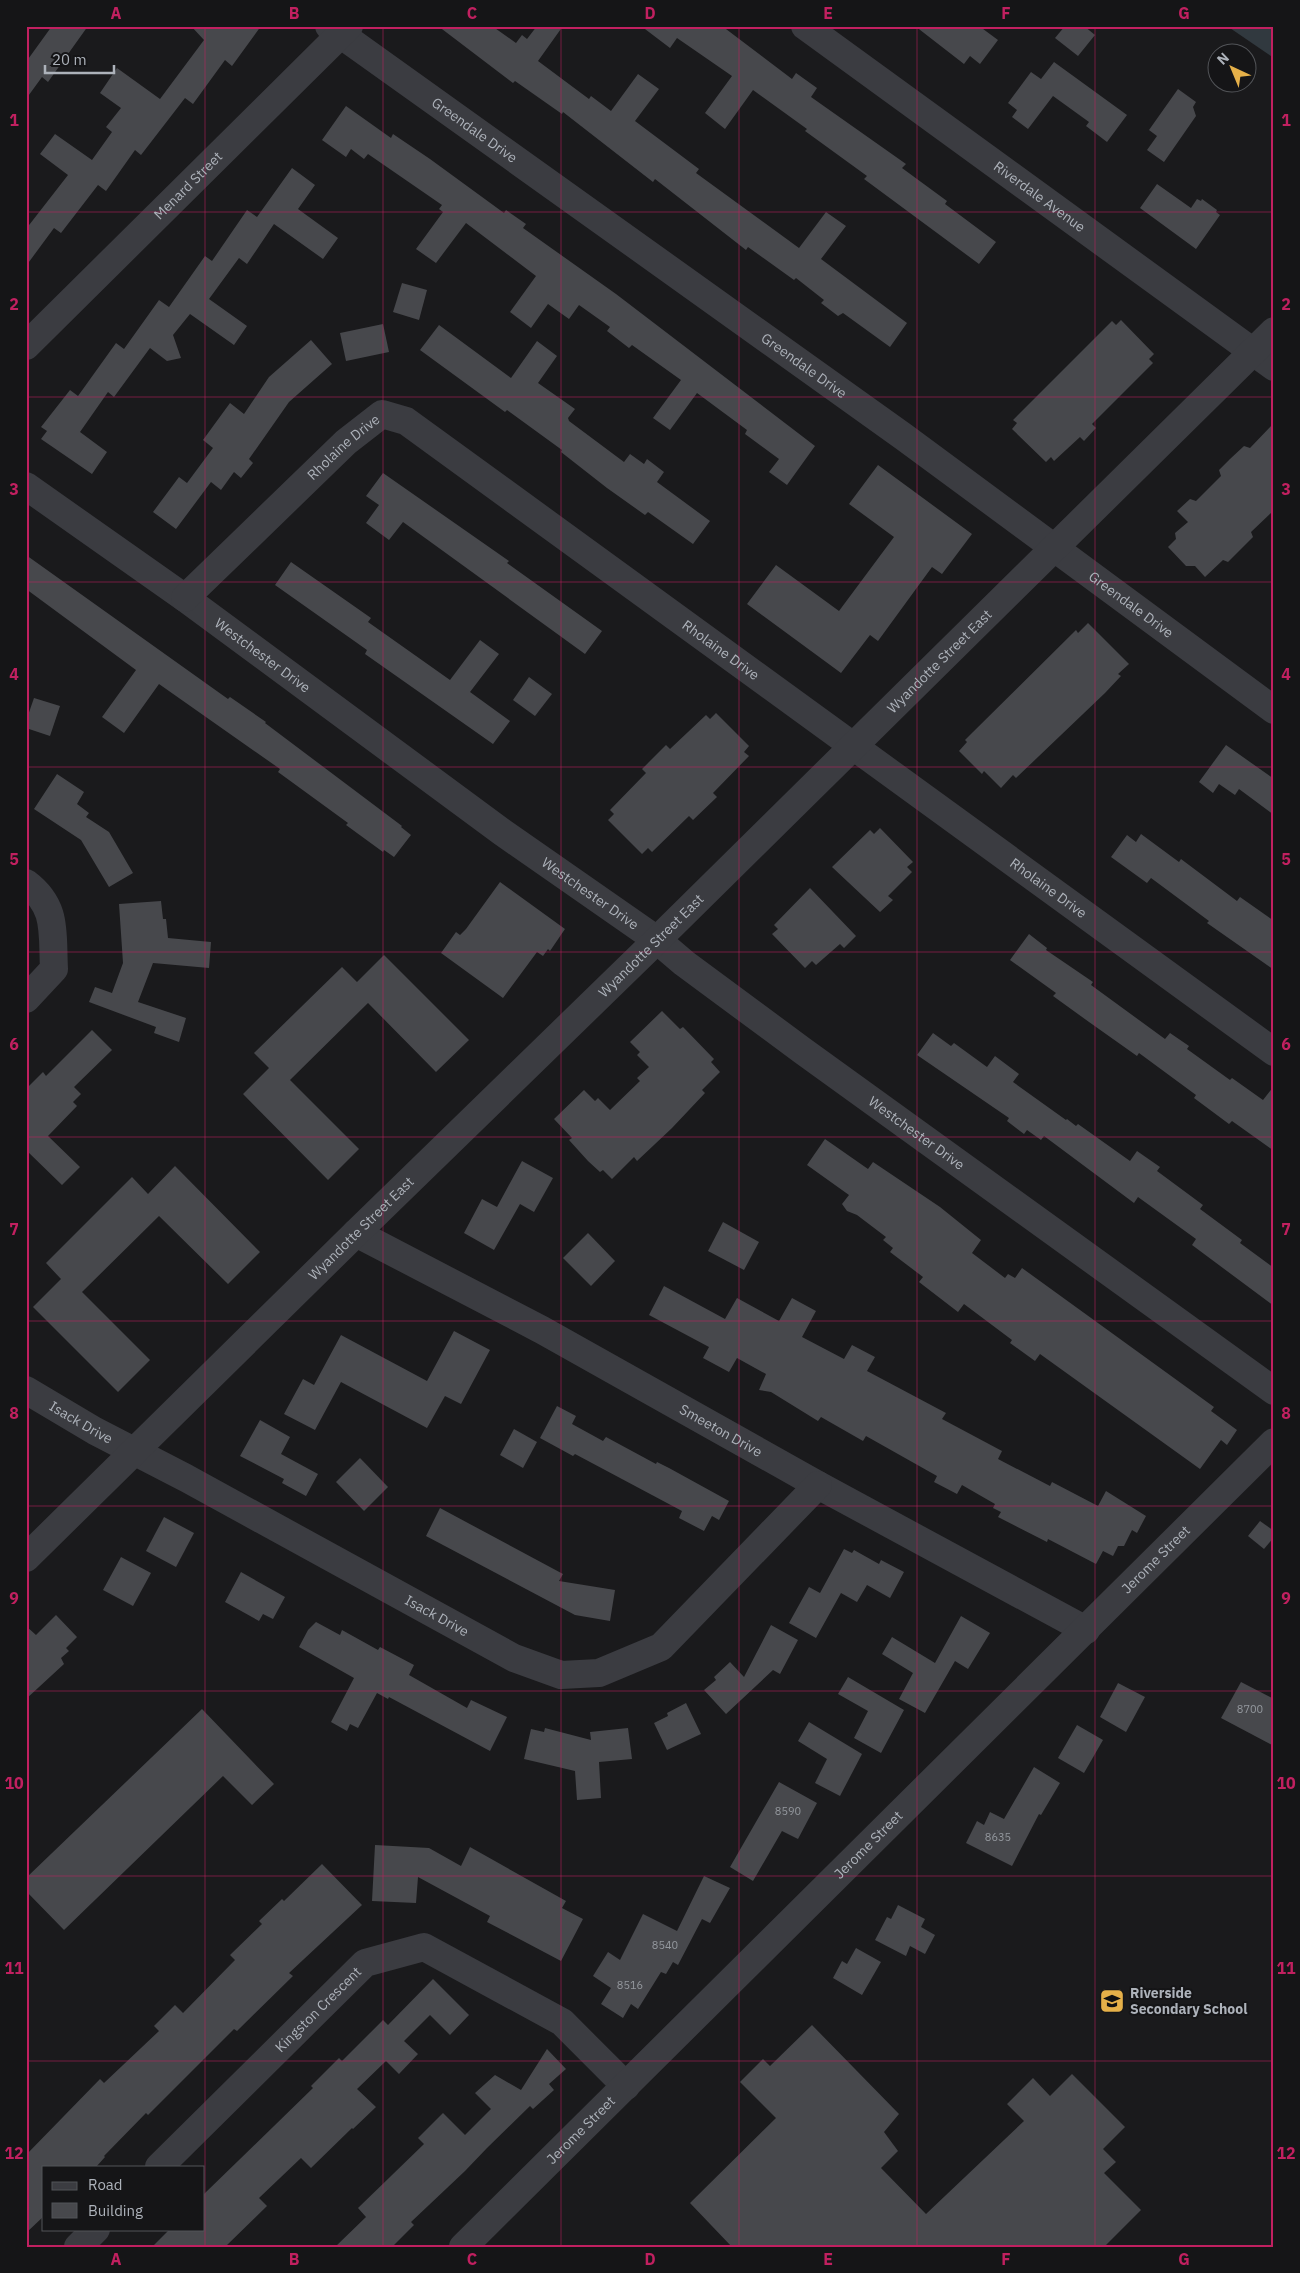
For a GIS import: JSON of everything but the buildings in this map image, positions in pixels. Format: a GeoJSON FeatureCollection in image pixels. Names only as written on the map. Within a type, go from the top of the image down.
{"type":"FeatureCollection","features":[{"type":"Feature","properties":{"kind":"street","name":"Riverdale Avenue"},"geometry":{"type":"LineString","coordinates":[[806,26],[1263,359]]}},
{"type":"Feature","properties":{"kind":"street","name":"Menard Street"},"geometry":{"type":"LineString","coordinates":[[26,346],[340,29]]}},
{"type":"Feature","properties":{"kind":"street","name":"Greendale Drive"},"geometry":{"type":"LineString","coordinates":[[340,29],[904,437],[1274,710]]}},
{"type":"Feature","properties":{"kind":"street","name":"Wyandotte Street East"},"geometry":{"type":"LineString","coordinates":[[26,1558],[657,940],[1053,548],[1263,359],[1274,331]]}},
{"type":"Feature","properties":{"kind":"street","name":"Rholaine Drive"},"geometry":{"type":"LineString","coordinates":[[185,598],[346,442],[382,414],[406,421],[1274,1052]]}},
{"type":"Feature","properties":{"kind":"street","name":"Westchester Drive"},"geometry":{"type":"LineString","coordinates":[[26,486],[185,598],[502,832],[657,940],[684,963],[803,1051],[1274,1391]]}},
{"type":"Feature","properties":{"kind":"street"},"geometry":{"type":"LineString","coordinates":[[26,883],[38,892],[52,916],[54,969],[26,999]]}},
{"type":"Feature","properties":{"kind":"street","name":"Smeeton Drive"},"geometry":{"type":"LineString","coordinates":[[356,1233],[542,1330],[818,1485],[1086,1630]]}},
{"type":"Feature","properties":{"kind":"street","name":"Isack Drive"},"geometry":{"type":"LineString","coordinates":[[26,1390],[95,1432],[514,1658],[562,1675],[599,1673],[661,1647],[818,1485]]}},
{"type":"Feature","properties":{"kind":"street","name":"Jerome Street"},"geometry":{"type":"LineString","coordinates":[[463,2247],[1274,1442]]}},
{"type":"Feature","properties":{"kind":"street","name":"Kingston Crescent"},"geometry":{"type":"LineString","coordinates":[[160,2166],[366,1963],[424,1947],[562,2022],[626,2086]]}},
{"type":"Feature","properties":{"kind":"street"},"geometry":{"type":"LineString","coordinates":[[78,2247],[95,2230]]}},
{"type":"Feature","properties":{"kind":"shaded area"},"geometry":{"type":"Polygon","coordinates":[[[1227,26],[1274,26],[1274,58],[1258,47],[1258,42],[1250,42],[1227,26]]]}},
{"type":"Feature","properties":{"kind":"place","name":"Riverside Secondary School"},"geometry":{"type":"Point","coordinates":[1112,2001]}}]}
